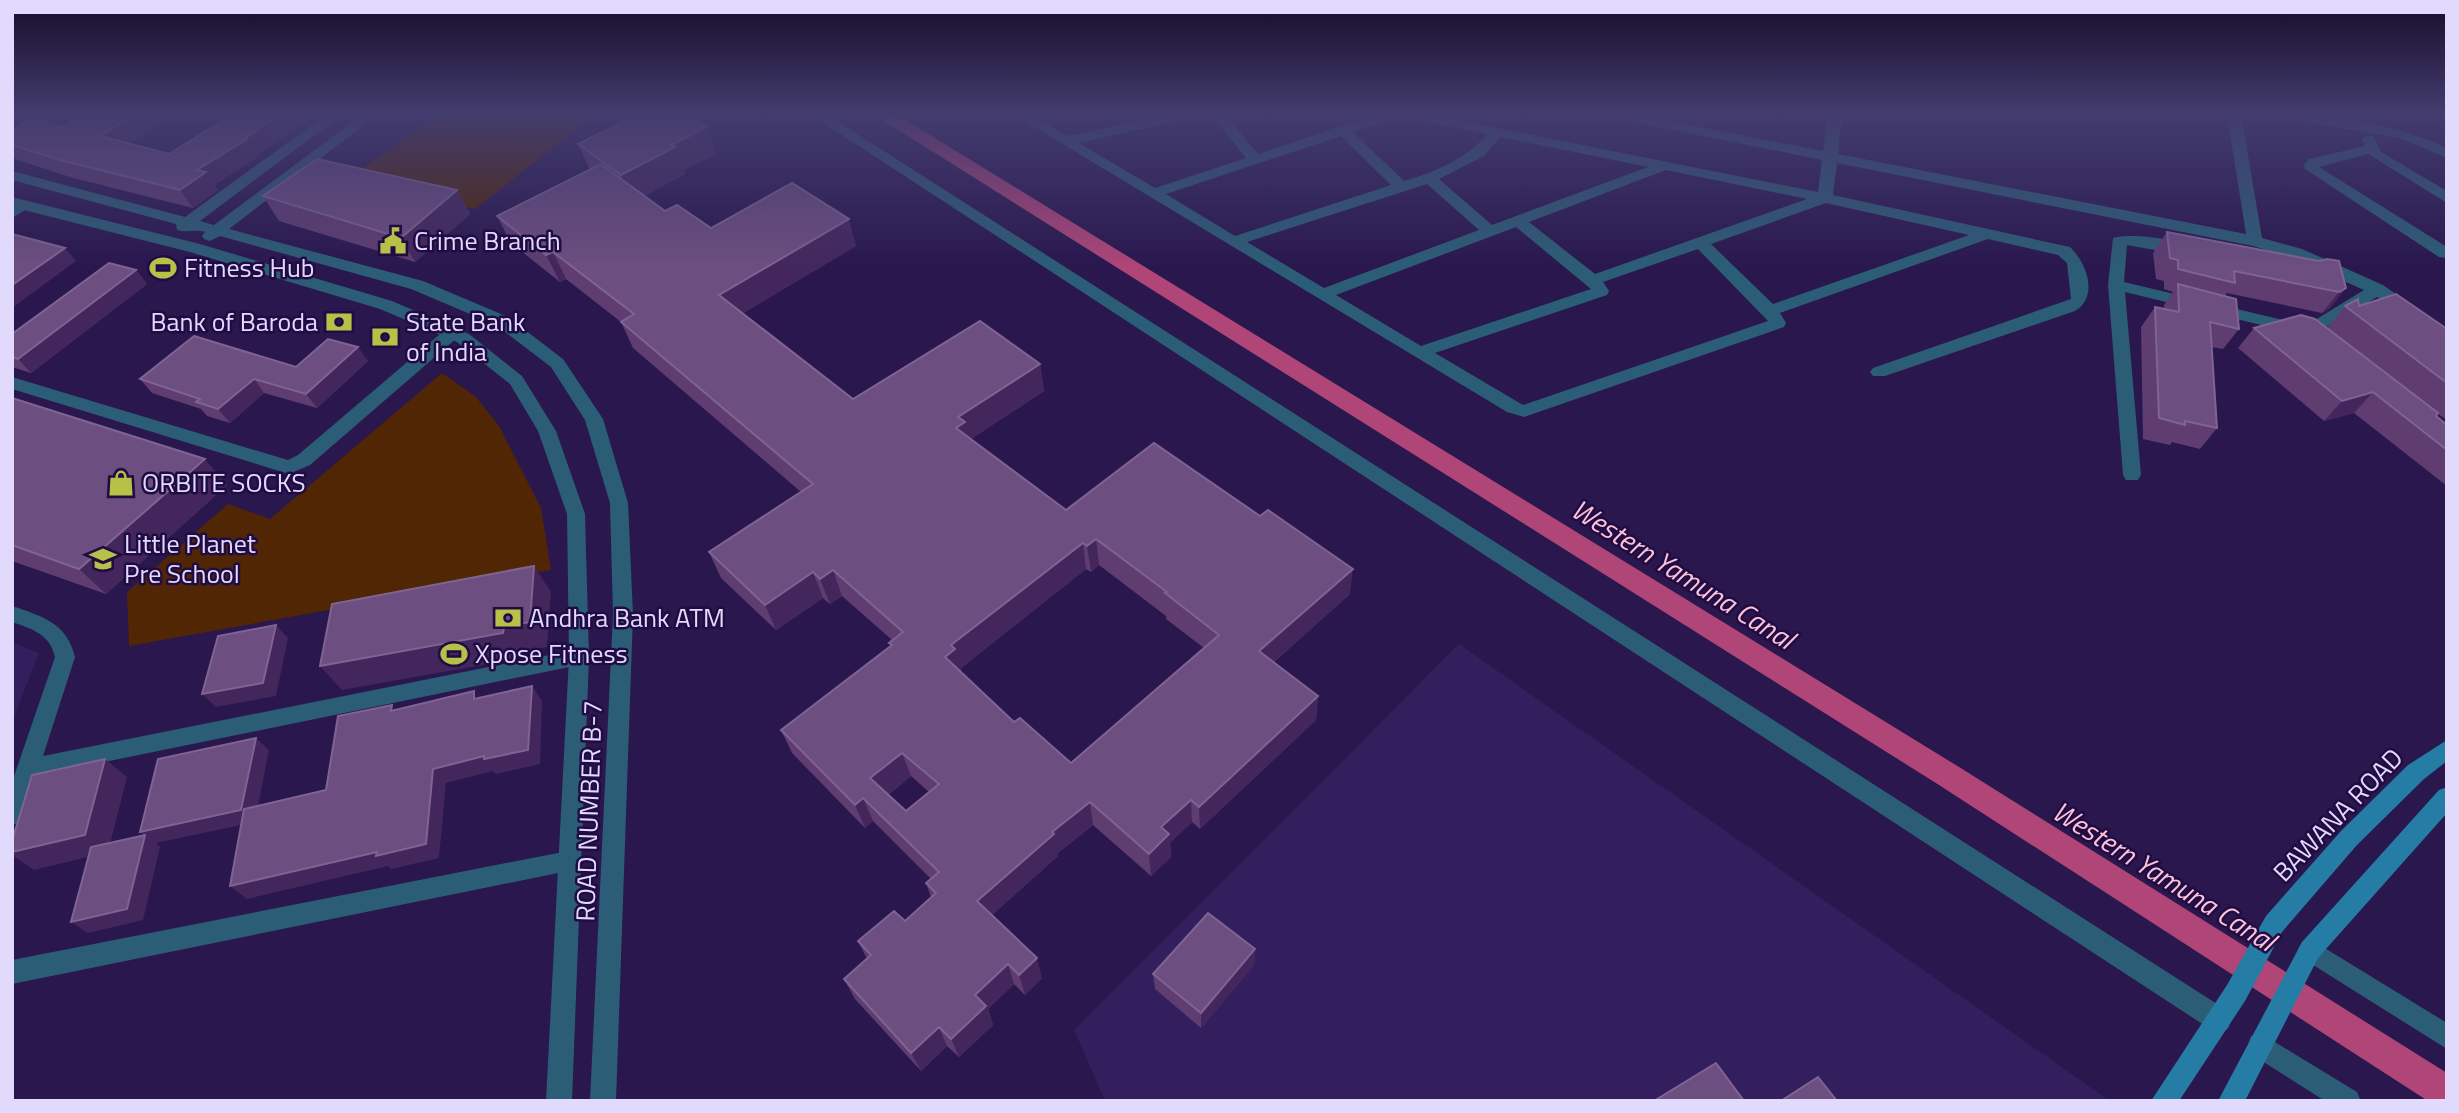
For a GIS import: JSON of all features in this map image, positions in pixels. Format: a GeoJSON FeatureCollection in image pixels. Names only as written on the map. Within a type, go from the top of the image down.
{"type":"FeatureCollection","features":[{"type":"Feature","properties":{"kind":"main road","name":"BAWANA ROAD"},"geometry":{"type":"LineString","coordinates":[[2219,1020],[2274,925],[2349,838],[2416,772],[2447,749]]}},
{"type":"Feature","properties":{"kind":"main road"},"geometry":{"type":"LineString","coordinates":[[2231,1101],[2310,950],[2447,797]]}},
{"type":"Feature","properties":{"kind":"main road"},"geometry":{"type":"LineString","coordinates":[[2164,1101],[2219,1020]]}},
{"type":"Feature","properties":{"kind":"street"},"geometry":{"type":"LineString","coordinates":[[164,240],[265,166]]}},
{"type":"Feature","properties":{"kind":"street"},"geometry":{"type":"LineString","coordinates":[[194,248],[301,166]]}},
{"type":"Feature","properties":{"kind":"street"},"geometry":{"type":"LineString","coordinates":[[897,166],[2219,1020]]}},
{"type":"Feature","properties":{"kind":"street"},"geometry":{"type":"LineString","coordinates":[[1109,166],[1513,408],[1524,411],[1778,323],[1770,311],[1700,242]]}},
{"type":"Feature","properties":{"kind":"street"},"geometry":{"type":"LineString","coordinates":[[1155,193],[1237,166]]}},
{"type":"Feature","properties":{"kind":"street"},"geometry":{"type":"LineString","coordinates":[[1380,166],[1401,187]]}},
{"type":"Feature","properties":{"kind":"street"},"geometry":{"type":"LineString","coordinates":[[1235,241],[1429,178],[1453,166]]}},
{"type":"Feature","properties":{"kind":"street"},"geometry":{"type":"LineString","coordinates":[[1324,294],[1663,166]]}},
{"type":"Feature","properties":{"kind":"street"},"geometry":{"type":"LineString","coordinates":[[1670,166],[2053,248],[2072,256],[2081,295],[2078,302],[1879,372]]}},
{"type":"Feature","properties":{"kind":"street"},"geometry":{"type":"LineString","coordinates":[[1825,198],[1827,166]]}},
{"type":"Feature","properties":{"kind":"street"},"geometry":{"type":"LineString","coordinates":[[1878,166],[2255,241],[2296,253],[2377,289],[2447,338]]}},
{"type":"Feature","properties":{"kind":"street"},"geometry":{"type":"LineString","coordinates":[[2243,166],[2255,241]]}},
{"type":"Feature","properties":{"kind":"street"},"geometry":{"type":"LineString","coordinates":[[2311,166],[2312,169],[2445,253]]}},
{"type":"Feature","properties":{"kind":"street"},"geometry":{"type":"LineString","coordinates":[[2394,166],[2447,198]]}},
{"type":"Feature","properties":{"kind":"street","name":"ROAD NUMBER B-7"},"geometry":{"type":"LineString","coordinates":[[12,174],[417,285],[502,321],[557,363],[594,419],[619,503],[623,614],[604,1101]]}},
{"type":"Feature","properties":{"kind":"street"},"geometry":{"type":"LineString","coordinates":[[1429,178],[1491,233]]}},
{"type":"Feature","properties":{"kind":"street"},"geometry":{"type":"LineString","coordinates":[[1593,280],[1825,198]]}},
{"type":"Feature","properties":{"kind":"street","name":"ROAD NUMBER B-7"},"geometry":{"type":"LineString","coordinates":[[16,207],[164,240],[386,305],[452,333],[516,380],[547,431],[576,514],[579,657],[559,1101]]}},
{"type":"Feature","properties":{"kind":"street"},"geometry":{"type":"LineString","coordinates":[[1421,352],[1601,291],[1593,280],[1519,222]]}},
{"type":"Feature","properties":{"kind":"street"},"geometry":{"type":"LineString","coordinates":[[1770,311],[1986,234]]}},
{"type":"Feature","properties":{"kind":"street"},"geometry":{"type":"LineString","coordinates":[[2132,474],[2116,285],[2121,239],[2196,252]]}},
{"type":"Feature","properties":{"kind":"street"},"geometry":{"type":"LineString","coordinates":[[2116,285],[2306,333],[2323,344]]}},
{"type":"Feature","properties":{"kind":"street"},"geometry":{"type":"LineString","coordinates":[[2306,333],[2377,289]]}},
{"type":"Feature","properties":{"kind":"street"},"geometry":{"type":"LineString","coordinates":[[12,383],[289,467],[304,460],[452,333]]}},
{"type":"Feature","properties":{"kind":"street"},"geometry":{"type":"LineString","coordinates":[[23,408],[43,393]]}},
{"type":"Feature","properties":{"kind":"street"},"geometry":{"type":"LineString","coordinates":[[12,614],[49,628],[63,642],[65,657],[12,815]]}},
{"type":"Feature","properties":{"kind":"street"},"geometry":{"type":"LineString","coordinates":[[29,768],[579,657]]}},
{"type":"Feature","properties":{"kind":"street"},"geometry":{"type":"LineString","coordinates":[[12,972],[568,861]]}},
{"type":"Feature","properties":{"kind":"street"},"geometry":{"type":"LineString","coordinates":[[2310,950],[2447,1037]]}},
{"type":"Feature","properties":{"kind":"street"},"geometry":{"type":"LineString","coordinates":[[2260,1045],[2348,1101]]}},
{"type":"Feature","properties":{"kind":"shaded area"},"geometry":{"type":"Polygon","coordinates":[[[366,166],[530,166],[475,209],[347,179],[366,166]]]}},
{"type":"Feature","properties":{"kind":"shaded area"},"geometry":{"type":"Polygon","coordinates":[[[442,373],[476,397],[499,426],[541,508],[551,570],[129,646],[127,592],[228,504],[270,519],[442,373]]]}},
{"type":"Feature","properties":{"kind":"shaded area"},"geometry":{"type":"Polygon","coordinates":[[[12,642],[39,653],[12,722],[12,642]]]}},
{"type":"Feature","properties":{"kind":"shaded area"},"geometry":{"type":"Polygon","coordinates":[[[1459,644],[2110,1101],[1105,1101],[1074,1030],[1459,644]]]}},
{"type":"Feature","properties":{"kind":"building"},"geometry":{"type":"Polygon","coordinates":[[[84,166],[204,166],[197,170],[206,172],[180,190],[84,166]]]}},
{"type":"Feature","properties":{"kind":"building"},"geometry":{"type":"Polygon","coordinates":[[[307,166],[348,166],[457,190],[401,238],[263,196],[307,166]]]}},
{"type":"Feature","properties":{"kind":"building"},"geometry":{"type":"Polygon","coordinates":[[[597,166],[604,166],[665,211],[677,205],[711,228],[792,183],[849,219],[719,295],[853,399],[980,321],[1040,364],[958,417],[965,422],[956,428],[1066,510],[1154,443],[1260,516],[1268,510],[1353,569],[1259,651],[1318,696],[1199,807],[1191,800],[1161,827],[1169,834],[1149,854],[1090,802],[1052,832],[1054,834],[977,901],[1037,958],[1019,975],[1008,964],[975,995],[986,1006],[951,1039],[939,1027],[911,1053],[844,979],[871,955],[858,941],[894,911],[905,921],[936,893],[926,883],[939,872],[863,798],[855,805],[781,730],[892,645],[889,643],[903,632],[833,570],[820,579],[813,572],[765,605],[709,552],[813,484],[621,322],[634,314],[553,252],[546,255],[497,216],[597,166]],[[1096,539],[1087,546],[1083,543],[951,645],[955,649],[945,657],[1014,722],[1020,718],[1071,763],[1219,635],[1165,593],[1167,592],[1096,539]],[[902,753],[870,778],[906,811],[939,784],[902,753]]]}},
{"type":"Feature","properties":{"kind":"building"},"geometry":{"type":"Polygon","coordinates":[[[608,166],[638,166],[621,175],[608,166]]]}},
{"type":"Feature","properties":{"kind":"building"},"geometry":{"type":"Polygon","coordinates":[[[2167,232],[2319,261],[2339,261],[2346,288],[2339,292],[2234,271],[2235,283],[2178,269],[2178,260],[2170,258],[2167,232]]]}},
{"type":"Feature","properties":{"kind":"building"},"geometry":{"type":"Polygon","coordinates":[[[12,234],[65,248],[12,285],[12,234]]]}},
{"type":"Feature","properties":{"kind":"building"},"geometry":{"type":"Polygon","coordinates":[[[109,263],[136,270],[18,359],[12,357],[12,334],[109,263]]]}},
{"type":"Feature","properties":{"kind":"building"},"geometry":{"type":"Polygon","coordinates":[[[2178,284],[2236,299],[2239,329],[2210,322],[2217,428],[2185,421],[2185,425],[2159,418],[2155,307],[2179,312],[2178,284]]]}},
{"type":"Feature","properties":{"kind":"building"},"geometry":{"type":"Polygon","coordinates":[[[2396,294],[2447,329],[2447,383],[2345,306],[2358,299],[2359,306],[2396,294]]]}},
{"type":"Feature","properties":{"kind":"building"},"geometry":{"type":"Polygon","coordinates":[[[2301,315],[2315,319],[2438,413],[2436,416],[2447,425],[2447,450],[2373,392],[2342,401],[2254,328],[2301,315]]]}},
{"type":"Feature","properties":{"kind":"building"},"geometry":{"type":"Polygon","coordinates":[[[194,336],[296,367],[328,339],[358,347],[306,394],[254,379],[218,409],[196,402],[200,399],[140,379],[194,336]]]}},
{"type":"Feature","properties":{"kind":"building"},"geometry":{"type":"Polygon","coordinates":[[[12,398],[205,459],[79,569],[12,545],[12,398]]]}},
{"type":"Feature","properties":{"kind":"building"},"geometry":{"type":"Polygon","coordinates":[[[534,566],[530,622],[504,627],[503,633],[320,666],[332,604],[534,566]]]}},
{"type":"Feature","properties":{"kind":"building"},"geometry":{"type":"Polygon","coordinates":[[[276,625],[263,683],[202,694],[218,636],[276,625]]]}},
{"type":"Feature","properties":{"kind":"building"},"geometry":{"type":"Polygon","coordinates":[[[532,686],[528,750],[484,759],[484,756],[433,769],[426,844],[376,856],[377,852],[230,886],[244,809],[326,790],[338,716],[392,705],[391,711],[474,691],[474,699],[532,686]]]}},
{"type":"Feature","properties":{"kind":"building"},"geometry":{"type":"Polygon","coordinates":[[[256,738],[241,810],[140,832],[158,759],[256,738]]]}},
{"type":"Feature","properties":{"kind":"building"},"geometry":{"type":"Polygon","coordinates":[[[105,759],[85,835],[12,852],[12,841],[32,775],[105,759]]]}},
{"type":"Feature","properties":{"kind":"building"},"geometry":{"type":"Polygon","coordinates":[[[145,835],[127,909],[71,922],[91,847],[145,835]]]}},
{"type":"Feature","properties":{"kind":"building"},"geometry":{"type":"Polygon","coordinates":[[[1208,913],[1255,949],[1201,1013],[1153,974],[1208,913]]]}},
{"type":"Feature","properties":{"kind":"building"},"geometry":{"type":"Polygon","coordinates":[[[1716,1063],[1744,1101],[1654,1101],[1716,1063]]]}},
{"type":"Feature","properties":{"kind":"building"},"geometry":{"type":"Polygon","coordinates":[[[1818,1077],[1837,1101],[1781,1101],[1818,1077]]]}},
{"type":"Feature","properties":{"kind":"waterway","name":"Western Yamuna Canal"},"geometry":{"type":"LineString","coordinates":[[967,166],[1949,776],[2447,1093]]}},
{"type":"Feature","properties":{"kind":"place","name":"Crime Branch"},"geometry":{"type":"Point","coordinates":[393,241]}},
{"type":"Feature","properties":{"kind":"place","name":"Fitness Hub"},"geometry":{"type":"Point","coordinates":[163,268]}},
{"type":"Feature","properties":{"kind":"place","name":"Bank of Baroda"},"geometry":{"type":"Point","coordinates":[339,322]}},
{"type":"Feature","properties":{"kind":"place","name":"State Bank of India"},"geometry":{"type":"Point","coordinates":[385,337]}},
{"type":"Feature","properties":{"kind":"place","name":"ORBITE SOCKS"},"geometry":{"type":"Point","coordinates":[121,483]}},
{"type":"Feature","properties":{"kind":"place","name":"Little Planet Pre School"},"geometry":{"type":"Point","coordinates":[103,559]}},
{"type":"Feature","properties":{"kind":"place","name":"Andhra Bank ATM"},"geometry":{"type":"Point","coordinates":[508,618]}},
{"type":"Feature","properties":{"kind":"place","name":"Xpose Fitness"},"geometry":{"type":"Point","coordinates":[454,654]}}]}
